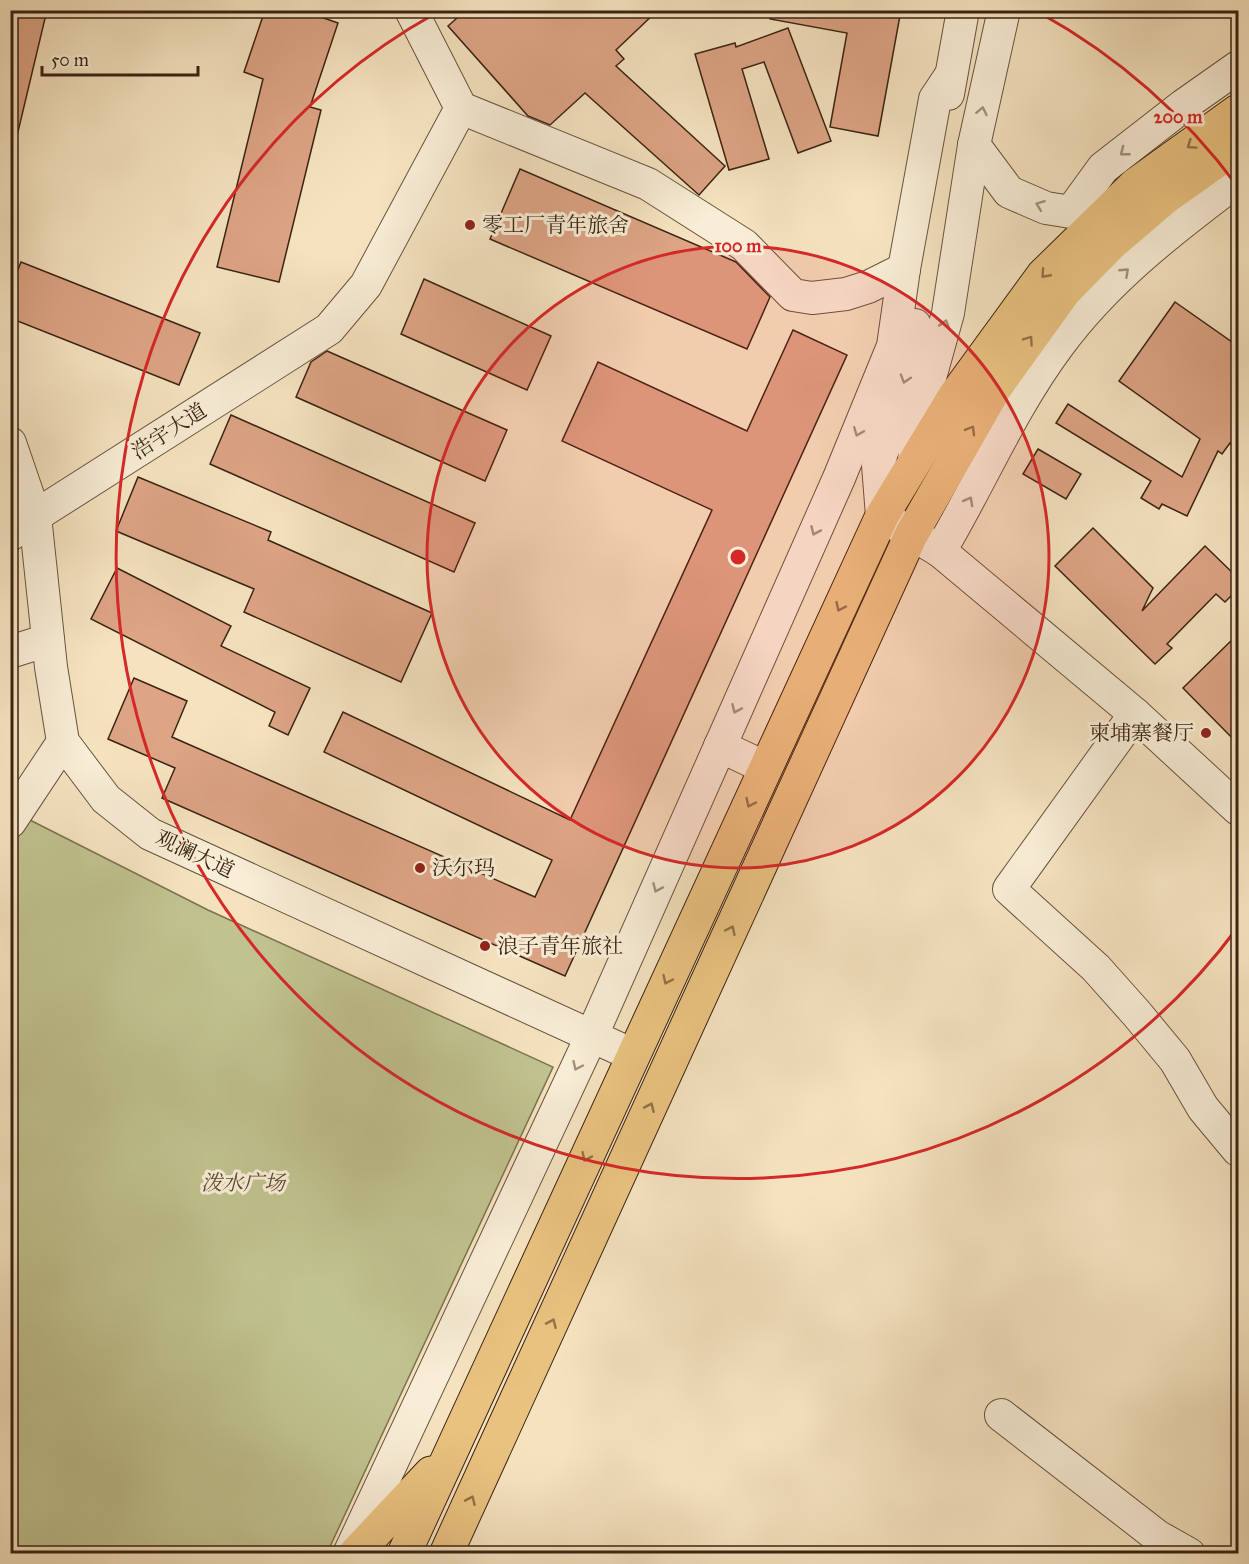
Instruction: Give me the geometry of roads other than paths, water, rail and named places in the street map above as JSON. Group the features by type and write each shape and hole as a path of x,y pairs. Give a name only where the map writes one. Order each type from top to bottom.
{"highway":[{"path":"404,1554 882,516 954,397 1043,275 1135,185 1239,111"},
{"path":"447,1554 911,535 995,388 1071,284 1111,244 1166,197 1239,146"},
{"path":"355,1554 451,1452"}],"street":[{"path":"411,10 461,108 648,184 744,244 793,295 812,298 846,294 904,269"},
{"path":"963,10 951,75 908,371 878,465 882,516 940,551 1135,714 1239,809"},
{"path":"914,462 916,428 948,313 974,145 1004,10"},
{"path":"1071,212 1103,168 1184,105 1239,68"},
{"path":"349,1554 592,1035 839,478 893,346 934,99 951,75"},
{"name":"浩宇大道","path":"10,535 35,516 329,329 366,285 461,108"},
{"path":"974,145 1009,192 1046,208 1071,212 1135,185"},
{"path":"940,551 1020,404 1058,346 1101,294 1161,238 1239,180"},
{"name":"观澜大道","path":"10,443 35,516 48,640 63,742 106,799 150,834 633,1055"},
{"path":"10,652 48,640"},
{"path":"1135,714 1009,889 1096,968 1137,1014 1174,1060 1203,1108 1239,1150"},
{"path":"10,822 63,742"},
{"path":"720,746 766,768"},
{"path":"1001,1415 1151,1545 1189,1554"}],"place":[{"name":"零工厂青年旅舍","path":"470,225"},
{"name":"柬埔寨餐厅","path":"1206,733"},
{"name":"沃尔玛","path":"420,868"},
{"name":"浪子青年旅社","path":"485,946"}],"park label":[{"name":"泼水广场","path":"243,1183"}]}
